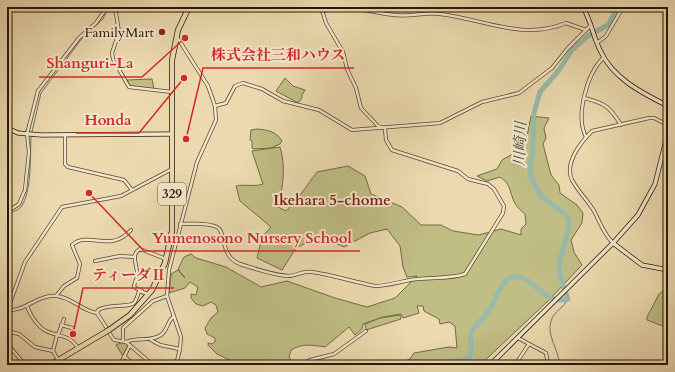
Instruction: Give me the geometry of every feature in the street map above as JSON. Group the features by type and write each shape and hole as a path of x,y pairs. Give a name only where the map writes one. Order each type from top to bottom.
{"highway":[{"name":"329","path":"50,365 124,320 137,309 148,294 172,249 172,60 176,36 189,7"}],"main road":[{"path":"582,7 592,27 596,42 604,58 618,76 668,106"},
{"path":"7,128 13,132 27,134 172,134"},
{"path":"490,365 614,243 638,215 649,196 659,173 668,132"},
{"path":"614,243 642,265 668,270"}],"street":[{"path":"7,212 18,204 25,190 28,152 27,134 38,91 79,38 96,23 103,13 111,7"},
{"path":"321,7 343,52 361,108 378,126 385,129"},
{"path":"322,11 335,7 348,7 396,15 440,14 515,30 555,27 566,23 586,30"},
{"path":"596,42 606,36 623,7"},
{"path":"116,8 119,32 112,53 113,59 129,87 172,92"},
{"path":"215,106 226,104 235,86 243,83 262,89 283,101 319,110 352,130 385,129 440,123 482,102 518,93 552,68 568,48 586,30 592,27"},
{"path":"176,36 206,80 215,106 215,122 197,162 172,249 167,296 181,337 180,350 176,365"},
{"path":"586,137 581,122 584,98 593,70 604,58"},
{"path":"584,98 605,104 611,109 621,125"},
{"path":"614,243 605,234 594,211 572,179 570,167 572,160 586,137 592,131 649,118 654,118 668,125"},
{"path":"180,224 198,224 217,227 220,230 226,252 232,260 250,267 280,275 295,275 311,271 371,285 384,286 415,279 455,277 465,274 504,210 502,201 494,189 488,184 468,178 458,171 392,150 386,140 385,129"},
{"path":"65,135 65,164 68,167 124,180 132,190"},
{"path":"106,327 97,313 87,311 75,301 56,296 35,300 18,310 7,311 25,262 62,207 116,198 172,169"},
{"path":"56,296 64,286 77,278 80,264 72,245 76,242 88,240 100,242 115,241 123,238 131,230"},
{"path":"148,294 134,286 137,278 135,257 137,251 140,249 167,259"},
{"path":"95,261 120,256 135,257"},
{"path":"97,313 98,310 105,306 132,304 136,301 139,291 142,291"},
{"path":"123,341 123,328 153,301 167,296"},
{"path":"27,306 41,327 45,330 72,339 78,348"},
{"path":"126,342 150,340 162,334 174,316"},
{"path":"56,362 53,351 64,319"},
{"path":"61,325 72,328"},
{"path":"7,331 19,334 35,347 53,351"},
{"path":"303,365 313,358 334,354 366,331"},
{"path":"110,334 114,340 126,342 153,365"},
{"path":"7,338 10,347 25,365"},
{"path":"518,338 546,353 548,365"},
{"path":"150,340 160,346 180,350"},
{"path":"515,365 529,344"},
{"path":"120,365 130,345"},
{"path":"124,356 134,365"}],"shaded area":[{"path":"285,78 293,86 305,90 298,103 276,91"},
{"path":"152,79 154,89 130,86 127,80"},
{"path":"531,116 549,118 544,128 546,138 543,144 551,175 559,185 560,193 577,205 583,213 582,223 571,240 574,252 582,265 548,301 480,365 395,365 410,359 414,353 449,347 457,348 455,326 449,322 440,324 439,319 424,311 423,306 417,306 419,313 403,318 401,314 383,317 363,324 362,329 355,335 349,327 325,347 308,345 295,348 291,350 289,357 294,365 240,365 217,354 208,345 208,343 212,344 215,342 215,338 207,334 205,328 211,318 218,312 216,305 211,302 203,306 196,304 191,298 191,294 196,295 198,287 190,282 185,288 169,293 171,274 178,270 185,278 178,269 184,257 191,254 196,258 226,267 261,287 287,281 335,298 367,307 395,298 417,276 407,277 403,267 400,246 387,229 370,233 344,247 320,236 296,248 282,270 257,258 262,237 271,227 240,201 236,186 263,184 252,151 280,147 283,162 283,177 278,207 286,211 298,198 317,172 348,166 365,176 371,194 402,207 421,225 441,225 453,231 479,235 501,229 521,235 521,229 526,224 525,214 515,203 507,184 500,177 487,181 477,176 497,169 502,160 525,147"},
{"path":"257,129 274,133 282,141 280,144 271,148 253,149 252,141 250,140 251,130"},
{"path":"668,287 668,328 647,320 647,317 659,294"},
{"path":"400,315 401,319 366,330 365,324 380,318"},
{"path":"123,342 129,345 123,356 116,345"}],"waterway":[{"path":"32,132 41,93 83,37 103,19 106,12 114,7"},
{"name":"川崎川","path":"437,365 469,358 471,352 471,333 489,311 503,284 511,277 519,277 526,280 551,298 559,300 568,299 560,276 559,263 569,227 569,220 565,214 541,196 531,177 530,168 533,149 534,113 540,92 559,70 572,50 589,35 608,25 618,7"},
{"path":"7,215 18,210 25,200 30,173 31,137"},
{"path":"559,365 559,359 550,333 550,327 552,318 568,299"}],"place":[{"name":"FamilyMart","path":"162,32"},
{"name":"Shanguri-La","path":"185,38"},
{"name":"Honda","path":"184,78"},
{"name":"株式会社三和ハウス","path":"186,139"},
{"name":"Yumenosono Nursery School","path":"89,193"},
{"name":"ティーダⅡ","path":"73,334"}],"district":[{"name":"Ikehara 5-chome","path":"332,200"}]}
